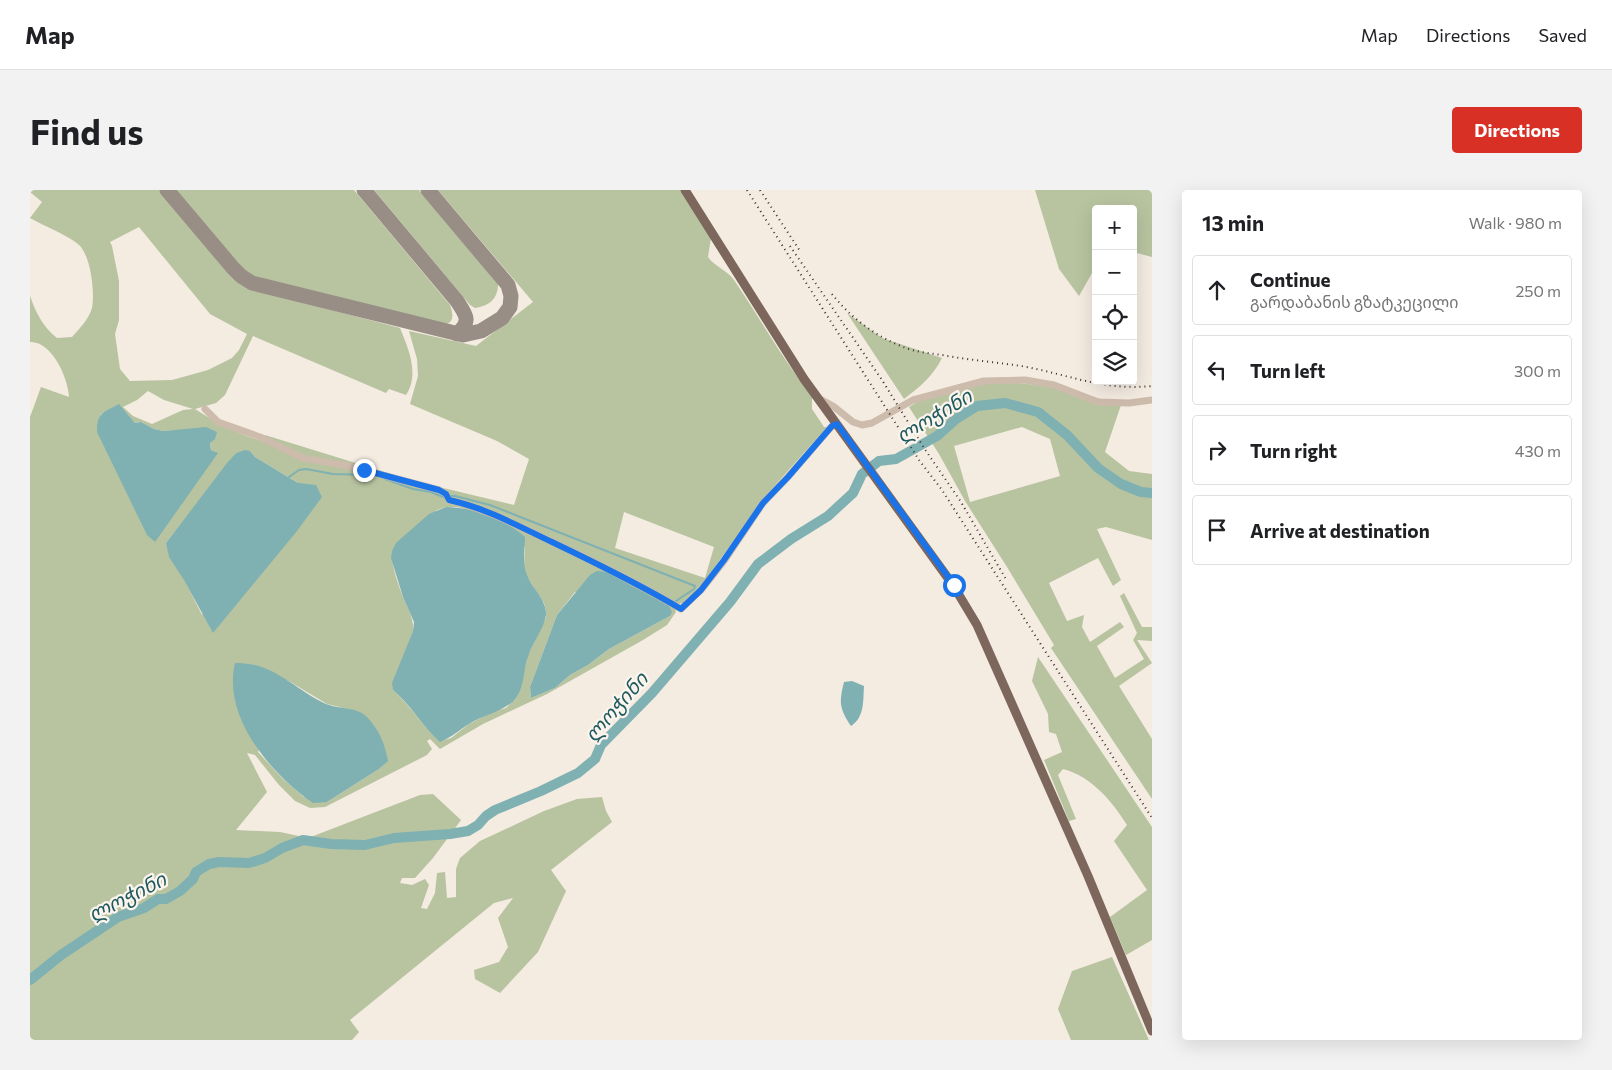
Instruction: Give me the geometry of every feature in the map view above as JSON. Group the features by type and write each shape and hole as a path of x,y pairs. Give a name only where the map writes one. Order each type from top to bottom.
{"main road":[{"path":"685,190 799,371 954,585 977,625 1088,876 1152,1031"}],"street":[{"path":"820,400 833,406 853,422 862,425 872,423 913,400 984,381 1025,380 1054,385 1098,402 1129,403 1152,400"},
{"path":"205,409 218,422 260,437 303,458 348,466 439,490 446,494 449,500 486,511 518,524 640,584 681,609 701,590 763,503 832,426 837,424"}],"green space":[{"path":"30,190 160,190 212,252 247,286 400,328 409,352 412,370 410,387 406,395 389,389 386,393 253,336 225,395 216,403 195,409 227,428 262,441 265,435 414,481 514,505 529,459 497,441 410,404 418,376 417,359 409,331 476,346 533,302 438,190 681,190 711,238 708,257 734,280 781,353 812,396 812,409 824,427 827,427 762,500 703,584 684,603 674,607 676,612 667,625 547,694 483,724 440,749 430,739 427,741 432,749 427,755 325,807 310,808 295,801 279,785 255,755 247,753 267,792 236,830 280,832 308,838 420,795 433,794 461,820 433,858 415,878 402,878 400,883 412,885 425,879 429,885 421,908 427,909 435,893 437,873 445,872 447,898 456,897 456,869 460,858 480,841 544,811 577,799 602,797 612,822 551,870 566,891 538,952 500,993 475,979 474,970 499,962 508,947 498,918 513,898 494,903 350,1020 359,1032 352,1040 30,1040 30,417 41,387 69,397 66,380 52,354 38,343 30,342 30,296 40,319 57,338 72,337 84,324 92,308 93,293 87,257 83,250 69,238 30,218 42,202","holes":["139,227 210,314 247,334 239,350 232,358 208,370 172,380 130,381 120,369 115,334 119,320 119,281 110,242","148,391 164,400 193,409 183,410 152,424 133,416 123,407 137,400","119,405 135,423 141,422 154,429 164,431 177,430 210,442 211,450 218,453 100,415","250,451 255,457 298,483 202,615 166,543 236,453","446,507 457,507 486,515 525,547 524,567 527,577 544,603 546,618 528,655 516,698 506,708 492,712 469,724 451,738 440,741 393,690 413,631 413,622 395,574 392,551 437,510","624,512 714,547 705,578 615,548","575,592 670,616 609,649 588,665 570,675 555,688 531,698 530,687 557,615","287,680 327,704 352,710 387,761 379,769 327,802 304,797 283,779 258,752"]},
{"path":"174,190 354,190 450,305 452,320 442,325 431,324 254,276 238,266"},
{"path":"374,190 419,190 498,284 498,289 492,301 484,306 475,308 470,305"},
{"path":"1035,190 1152,190 1152,257 1137,253 1137,205 1092,205 1092,273 1079,296 1059,269"},
{"path":"847,313 882,338 942,358 926,381 904,399"},
{"path":"1016,383 1043,386 1121,405 1105,452 1129,471 1152,474 1152,540 1106,527 1097,529 1121,580 1113,586 1098,558 1049,583 1067,621 1084,615 1082,627 1090,642 1120,622 1124,627 1097,646 1115,678 1144,659 1133,640 1137,633 1120,596 1124,593 1142,627 1152,627 1152,641 1137,640 1152,663 1119,686 1152,739 1152,799 1051,648 1054,645 909,407 917,402 984,384","holes":["1022,427 1050,439 1060,476 970,502 954,446"]},
{"path":"1038,657 1152,827 1152,940 1126,955 1110,917 1147,890 1114,841 1127,825 1121,816 1092,783 1073,772 1063,769 1058,775 1076,819 1069,821 1044,760 1062,752 1056,734 1049,732 1048,714 1032,681"},
{"path":"1112,957 1149,1040 1071,1040 1058,1009 1072,971"}],"water":[{"path":"119,404 135,423 141,422 154,429 164,431 206,427 217,432 215,439 210,443 211,450 218,453 155,542 147,535 97,432 98,420 102,414"},
{"path":"245,450 250,451 255,457 298,483 316,485 322,497 297,531 213,633 169,557 166,543 227,463 236,453"},
{"path":"446,507 466,509 488,516 508,525 525,537 525,570 543,602 546,617 527,659 521,688 516,698 500,710 469,724 440,742 393,690 392,683 413,631 414,622 403,597 391,558 396,543 429,514"},
{"path":"597,571 606,572 669,606 672,612 670,616 609,649 588,665 570,675 555,688 531,698 530,687 557,615 590,575"},
{"path":"235,663 261,667 326,704 362,713 378,731 388,761 379,769 327,802 313,803 281,776 253,742 236,704 233,683"},
{"path":"852,681 864,686 861,713 856,722 851,726 842,709 841,695 844,682"}],"waterway":[{"name":"ლოჭინი","path":"30,980 61,955 118,917 144,908 158,899 166,899 180,891 193,879 196,872 209,864 219,862 249,863 265,858 282,848 303,840 331,844 365,845 394,838 468,831 495,810 578,773 595,759 601,745 652,693 730,602 758,564 791,539 828,516 853,493 862,474 879,461 896,459 937,436 956,419 977,406 1005,403 1038,412 1067,435 1098,468 1121,484 1141,492 1152,493"},
{"path":"289,477 299,470 306,469 333,474 371,475"},
{"path":"385,479 443,497"},
{"path":"451,496 490,505 695,586 694,589 676,601"}],"taxiway":[{"path":"167,190 233,268 252,283 463,335 481,331 502,318 510,307 511,296 508,285 428,190"},
{"path":"364,190 457,301 466,318 465,325 457,334"}],"railway":[{"path":"747,190 919,460 942,490 1152,818"},
{"path":"760,190 800,251"},
{"path":"790,246 882,380 924,448 961,502 1007,581"},
{"path":"832,294 846,310 872,331 891,342 911,350 1038,369 1101,384 1134,387 1152,386"}],"route":[{"path":"364,470 439,490 446,494 449,500 486,511 518,524 640,584 681,609 701,590 763,503 832,426 837,424 954,585"}]}
